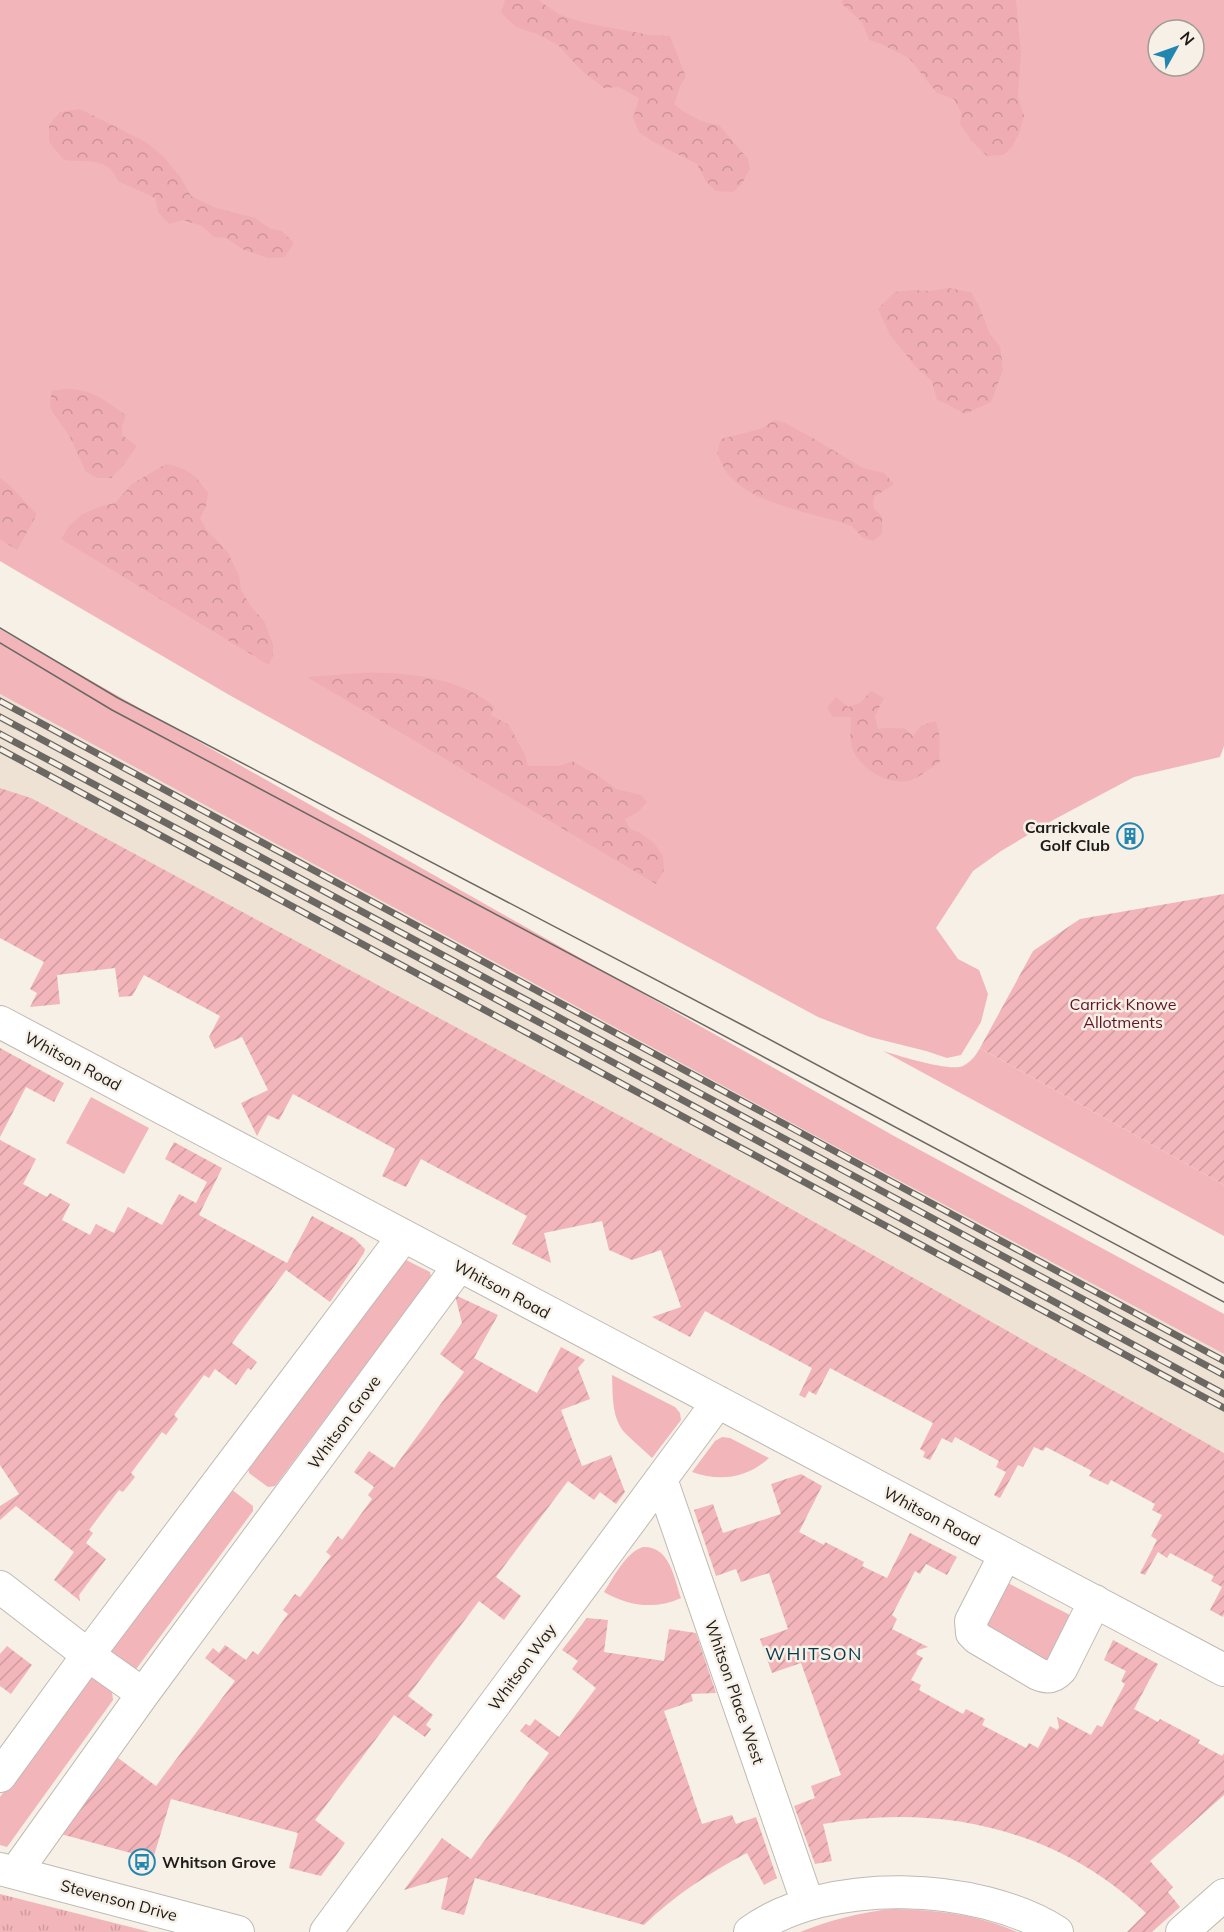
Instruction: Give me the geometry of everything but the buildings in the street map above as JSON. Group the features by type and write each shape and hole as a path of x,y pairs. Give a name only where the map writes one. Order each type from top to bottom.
{"street":[{"name":"Whitson Road","path":"0,1022 1224,1670"},
{"path":"0,1776 88,1655 403,1237"},
{"name":"Whitson Grove","path":"8,1871 143,1694 459,1266"},
{"name":"Whitson Way","path":"326,1932 718,1402"},
{"name":"Whitson Place West","path":"661,1479 808,1905"},
{"path":"1005,1555 971,1621 972,1633 1038,1674 1053,1676 1061,1670 1095,1601"},
{"path":"0,1587 143,1694"},
{"name":"Stevenson Drive","path":"8,1871 238,1932"},
{"path":"750,1932 774,1918 808,1905 856,1895 887,1893 951,1895 982,1901 1016,1912 1057,1932"},
{"path":"1182,1932 1224,1895"}],"shaded area":[{"path":"0,694 812,1134 1224,1354 1224,1453 756,1189 48,807 31,798 0,788"}],"green space":[{"path":"0,0 1224,0 1224,746 1220,757 1134,777 1055,819 1001,851 973,871 936,928 958,959 979,970 988,994 981,1022 961,1055 947,1058 870,1037 818,1017 231,696 0,561"},
{"path":"505,0 538,0 560,15 586,23 650,35 670,36 686,77 674,104 695,118 719,125 748,159 750,169 741,185 733,192 716,191 705,180 697,164 639,132 633,118 639,98 618,87 604,88 581,70 558,45 537,34 516,27 501,13"},
{"path":"842,0 1016,0 1021,53 1018,97 1024,116 1019,134 1012,147 1003,155 987,156 971,140 960,124 961,113 954,99 937,93 909,58 869,40 862,22 842,4"},
{"path":"80,109 146,142 163,156 181,178 191,196 216,208 255,218 271,229 282,231 294,243 285,257 268,258 244,250 226,238 214,237 202,226 183,220 169,224 158,212 155,198 118,181 114,173 103,164 64,160 49,142 49,125 60,112"},
{"path":"948,288 971,292 990,334 1000,346 1003,370 991,402 965,414 937,400 932,381 916,367 890,335 878,309 895,292"},
{"path":"64,389 90,393 126,415 122,435 137,446 111,478 97,478 86,472 70,437 51,410 52,391"},
{"path":"775,420 811,437 863,468 884,473 894,484 874,497 873,507 882,517 882,534 873,541 862,537 852,526 782,506 749,492 735,482 725,470 717,453 721,439 760,429"},
{"path":"166,464 191,473 208,493 206,507 200,518 206,529 228,553 239,575 241,590 252,608 264,621 273,644 273,655 269,665 61,539 69,526 81,515 101,506 115,503 132,484"},
{"path":"0,478 37,514 17,550 0,539"},
{"path":"0,629 894,1136 1224,1314 1224,1354 812,1134 0,694"},
{"path":"359,673 412,675 448,682 464,688 494,707 491,715 509,725 525,755 528,766 560,766 572,761 616,789 641,795 647,802 638,812 625,819 630,829 639,832 654,843 663,856 664,870 656,884 307,677"},
{"path":"871,691 884,698 875,716 878,729 904,728 913,736 921,726 935,721 940,737 940,762 915,778 900,782 876,774 862,763 852,746 851,717 833,717 827,708 836,697 848,707 860,703"},
{"path":"0,788 31,798 48,807 756,1189 1224,1453 1223,1617 1210,1610 1222,1587 1211,1581 1214,1576 1170,1553 1167,1558 1158,1552 1145,1575 1140,1573 1157,1540 1151,1536 1162,1515 1152,1510 1155,1504 1111,1480 1108,1485 1089,1476 1092,1471 1046,1447 1043,1451 1034,1447 1023,1467 1018,1465 1000,1498 994,1495 1006,1472 996,1467 999,1461 955,1437 952,1443 942,1438 930,1460 923,1457 925,1452 920,1449 933,1423 830,1368 816,1395 809,1391 805,1398 799,1395 812,1368 705,1311 690,1337 652,1317 681,1307 661,1250 632,1260 609,1250 602,1221 544,1233 551,1263 512,1244 527,1216 421,1159 406,1187 382,1176 395,1149 293,1094 279,1120 268,1115 257,1136 241,1103 268,1090 242,1037 215,1049 209,1037 220,1016 144,975 132,996 119,997 115,968 57,975 60,1004 30,1007 37,993 30,989 44,962 0,938"},
{"name":"Carrick Knowe Allotments","path":"1224,894 1224,1185 980,1048 1033,951 1080,919"},
{"path":"0,1048 64,1083 54,1102 26,1087 0,1137"},
{"path":"980,1048 1224,1185 1224,1236 883,1051 924,1063 957,1067 968,1062"},
{"path":"91,1097 149,1128 124,1174 66,1143"},
{"path":"0,1140 36,1159 23,1184 47,1197 50,1193 70,1204 62,1220 90,1235 96,1224 114,1233 128,1207 162,1225 179,1194 196,1203 207,1182 165,1159 174,1142 222,1168 199,1215 287,1263 312,1216 355,1239 365,1249 330,1302 286,1270 232,1343 257,1362 251,1370 248,1368 236,1385 215,1369 209,1378 204,1375 174,1415 178,1419 166,1435 162,1432 131,1473 135,1477 123,1492 119,1490 89,1530 93,1533 86,1543 106,1559 79,1595 80,1601 54,1580 74,1552 16,1506 0,1520 0,1506 19,1494 0,1465"},
{"path":"403,1260 430,1272 431,1277 275,1486 268,1487 249,1473 248,1467"},
{"path":"455,1295 498,1315 474,1358 537,1393 561,1347 585,1360 578,1368 590,1399 561,1410 582,1466 611,1455 625,1492 616,1504 600,1492 594,1500 568,1481 496,1577 521,1596 504,1620 479,1601 408,1696 433,1715 426,1725 431,1729 425,1737 394,1715 315,1820 345,1843 321,1876 289,1868 298,1833 171,1799 153,1859 57,1833 114,1755 156,1786 235,1681 205,1658 213,1648 219,1653 225,1645 246,1660 253,1651 258,1655 288,1614 283,1610 295,1594 300,1597 331,1556 326,1552 338,1536 342,1540 372,1499 368,1495 374,1487 354,1472 369,1451 394,1468 464,1372 440,1354 462,1323"},
{"path":"612,1375 675,1407 680,1413 681,1420 652,1458 627,1435 618,1422 615,1415"},
{"path":"722,1437 730,1438 769,1458 752,1470 733,1476 713,1477 692,1472 715,1441"},
{"path":"801,1474 822,1486 799,1532 824,1545 825,1542 864,1562 862,1566 887,1578 910,1533 957,1557 947,1575 926,1564 920,1574 915,1571 892,1615 897,1619 892,1629 928,1647 918,1650 916,1654 923,1658 911,1680 921,1685 919,1690 963,1714 966,1709 985,1719 982,1725 1026,1748 1029,1743 1038,1748 1050,1726 1057,1730 1059,1727 1057,1717 1091,1735 1097,1725 1102,1727 1125,1684 1121,1681 1126,1671 1104,1660 1113,1640 1158,1664 1134,1709 1158,1722 1160,1719 1200,1740 1198,1743 1222,1756 1224,1753 1224,1795 1150,1861 1173,1887 1168,1892 1180,1907 1152,1932 1127,1932 1146,1913 1112,1884 1075,1861 1036,1842 996,1829 954,1821 911,1817 867,1818 823,1824 832,1861 815,1864 794,1806 815,1798 811,1786 841,1775 801,1663 772,1673 760,1639 788,1629 769,1573 741,1582 736,1569 716,1576 694,1510 713,1504 723,1533 781,1514 771,1484"},
{"path":"231,1489 253,1506 253,1511 134,1672 108,1651"},
{"path":"643,1547 652,1548 665,1557 681,1598 661,1604 642,1605 622,1601 604,1592 625,1560"},
{"path":"1008,1583 1070,1615 1048,1659 1045,1660 985,1627"},
{"path":"587,1618 608,1620 604,1652 664,1661 669,1629 696,1633 716,1693 691,1694 693,1701 664,1711 702,1824 732,1815 736,1824 756,1817 777,1878 764,1885 747,1853 693,1885 644,1925 475,1878 464,1915 441,1909 448,1877 404,1890 442,1838 471,1859 549,1753 520,1731 526,1724 530,1726 535,1719 559,1737 596,1688 572,1669 578,1661 562,1650"},
{"path":"7,1646 32,1665 11,1694 0,1686 0,1654"},
{"path":"92,1678 112,1692 113,1700 7,1847 0,1845 0,1797 85,1681"},
{"path":"0,1894 150,1932 0,1932"},
{"path":"893,1909 956,1914 987,1921 1017,1932 800,1932 846,1917"}],"tram line":[{"path":"0,628 118,698 750,1029 1224,1283"},
{"path":"0,643 112,710 1224,1302"}],"railway":[{"path":"0,701 1224,1361"},
{"path":"0,717 1224,1375"},
{"path":"0,734 546,1026 1224,1394"},
{"path":"0,749 1224,1408"}],"place":[{"name":"Carrickvale Golf Club","path":"1130,836"},
{"name":"Whitson Grove","path":"142,1862"}],"district":[{"name":"WHITSON","path":"814,1653"}]}
